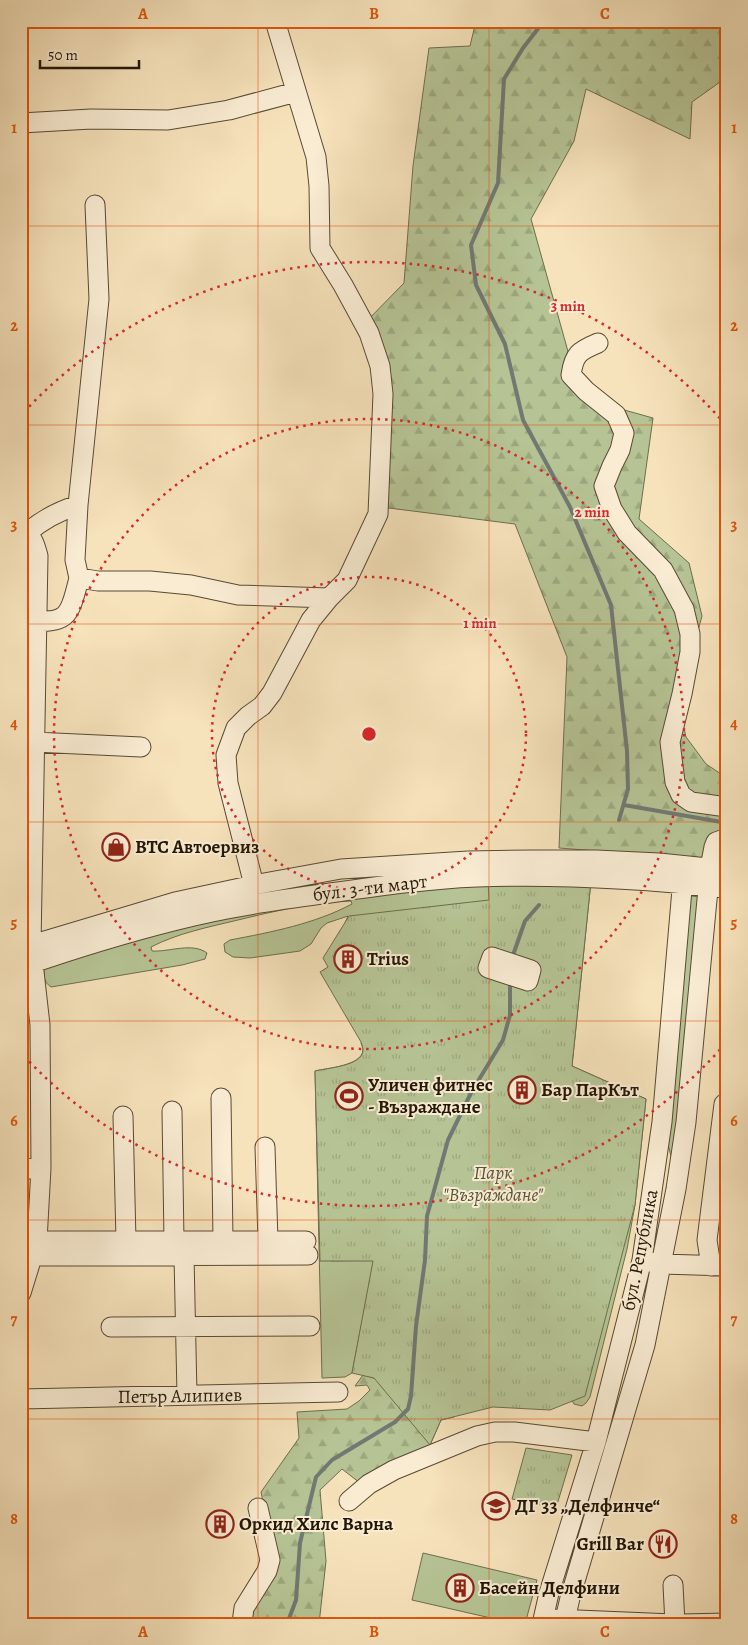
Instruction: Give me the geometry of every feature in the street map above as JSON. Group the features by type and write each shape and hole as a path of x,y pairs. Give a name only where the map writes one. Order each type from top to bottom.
{"street":[{"path":"254,885 228,783 226,755 236,728 262,706 272,693 311,620 347,580 378,514 384,394 380,366 369,333 335,270 320,248 319,186 316,157 275,21"},
{"path":"21,123 90,119 168,120 229,110 296,92"},
{"path":"29,622 61,619 68,613 79,578 75,560 78,505 99,299 95,205"},
{"path":"598,343 581,350 573,361 572,375 586,391 616,415 624,433 620,450 604,486 612,509 627,533 663,570 684,609 690,634 690,652 670,742 675,782 680,795 692,802 727,807"},
{"path":"21,1293 35,1248 41,1168 40,1025 29,1005 27,956 27,831 30,750 29,622 38,556 35,542 24,532 40,521 62,510 78,505"},
{"path":"79,578 98,582 150,581 191,585 238,595 329,598"},
{"path":"30,750 141,747"},
{"name":"бул. Република","path":"564,1622 645,1346 676,1189 686,1122 718,878 714,847 716,842 727,838"},
{"name":"бул. 3-ти март","path":"27,956 175,902 341,869 468,861 596,860 684,866 718,878"},
{"name":"бул. Република","path":"542,1621 596,1442 642,1260 662,1122 684,885 684,866"},
{"name":"бул. 3-ти март","path":"27,956 178,919 250,904 395,883 476,877 536,876 610,877 684,885 718,878"},
{"path":"221,1098 222,1241"},
{"path":"642,1260 662,1264 719,1266 707,1240 724,1104"},
{"path":"172,1111 185,1326 187,1395"},
{"path":"123,1116 126,1241"},
{"path":"265,1147 268,1241"},
{"path":"21,1169 41,1168"},
{"path":"35,1248 126,1241 179,1248 222,1241 268,1241 307,1248 179,1248 35,1248"},
{"path":"111,1327 310,1326"},
{"name":"Петър Алипиев","path":"21,1399 338,1392"},
{"path":"349,1501 369,1484 394,1470 477,1436 495,1432 514,1432 596,1442"},
{"path":"240,1624 242,1623 244,1608 267,1570 270,1560 258,1508"},
{"path":"542,1621 674,1624 674,1585"},
{"path":"681,1624 727,1623"}],"green space":[{"path":"476,21 727,21 727,77 692,102 690,139 586,89 574,141 531,219 581,398 653,418 639,519 689,563 702,616 678,703 686,737 706,764 727,778 727,863 689,858 559,848 567,657 515,524 381,507 380,407 362,326 404,283 413,166 429,48 470,46"},
{"name":"Парк \"Възраждане\"","path":"488,880 591,881 572,1066 646,1099 635,1205 585,1396 550,1410 493,1407 441,1420 430,1445 374,1378 352,1373 373,1261 320,1261 315,1071 351,1063 357,1060 363,1050 361,1042 320,972 328,967 323,958 349,916 489,900"},
{"path":"591,881 572,1066 646,1099 635,1205 627,1249 590,1397 582,1406 574,1404 570,1397 345,923 348,916 327,923 321,928 311,944 300,951 250,958 233,957 225,952 224,944 230,940 308,922 352,904 351,901 308,905 447,884"},
{"path":"683,895 708,898 676,1175 662,1122"},
{"path":"308,905 266,913 194,931 151,947 152,951 195,948 207,953 205,959 182,965 51,987 44,978 44,970 50,964 189,923"},
{"path":"361,1043 379,1075 331,1261 374,1260 352,1373 345,1377 322,1378 315,1071 357,1060 363,1050"},
{"path":"363,1375 374,1378 454,1417 441,1420 430,1445 385,1464 360,1483 342,1469 320,1490 326,1561 319,1624 246,1624 276,1564 261,1492 299,1438 297,1412 347,1409 370,1390 367,1385 355,1386"},
{"path":"526,1448 572,1455 556,1508 512,1499"},
{"path":"423,1553 537,1580 525,1624 517,1624 412,1600"}],"waterway":[{"path":"544,21 523,48 504,79 498,183 471,245 476,285 505,344 523,420 570,507 611,605 627,751 628,789 619,820"},
{"path":"624,805 727,823"},
{"path":"512,958 525,921 539,905"},
{"path":"287,1624 296,1600 300,1543 316,1477 332,1460 395,1422 408,1409 411,1396 416,1326 425,1260 427,1216 448,1140 472,1091 503,1040 510,1015 510,980"}],"place":[{"name":"ВТС Автоервиз","path":"116,847"},
{"name":"Trius","path":"348,959"},
{"name":"Бар ПарКът","path":"522,1090"},
{"name":"Уличен фитнес - Възраждане","path":"349,1096"},
{"name":"ДГ 33 „Делфинче“","path":"496,1506"},
{"name":"Оркид Хилс Варна","path":"220,1524"},
{"name":"Grill Bar","path":"663,1544"},
{"name":"Басейн Делфини","path":"460,1588"}]}
